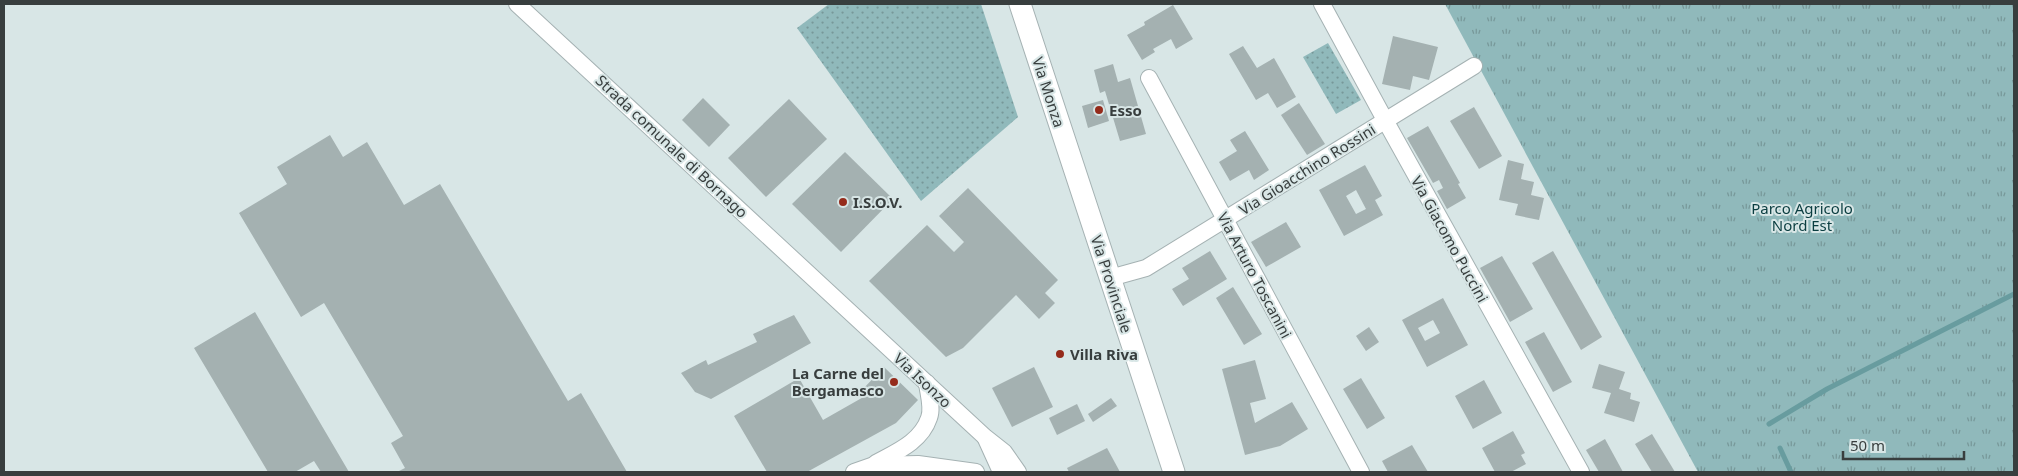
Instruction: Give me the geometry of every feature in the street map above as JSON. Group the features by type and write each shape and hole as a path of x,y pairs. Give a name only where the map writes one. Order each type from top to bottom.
{"main road":[{"name":"Via Monza","path":"1020,4 1078,180"},
{"name":"Via Provinciale","path":"1078,180 1174,472"}],"street":[{"name":"Strada comunale di Bornago","path":"517,4 826,289"},
{"name":"Via Giacomo Puccini","path":"1322,4 1384,120 1581,472"},
{"name":"Via Gioacchino Rossini","path":"1110,278 1146,268 1474,66"},
{"name":"Via Arturo Toscanini","path":"1149,78 1361,472"},
{"name":"Via Isonzo","path":"826,289 985,437 1011,470"},
{"path":"854,472 874,464 915,441 929,418 930,409 927,383"},
{"path":"874,464 918,464 976,472"}],"green space":[{"path":"829,4 981,4 1018,117 921,201 797,28"},
{"name":"Parco Agricolo Nord Est","path":"1445,4 2014,4 2014,472 1698,472"},
{"path":"1328,43 1361,100 1336,114 1303,57"}],"building":[{"path":"1173,5 1193,39 1176,49 1171,39 1153,49 1155,52 1142,60 1127,35 1145,25 1144,22"},
{"path":"1393,36 1438,47 1429,80 1413,76 1410,90 1382,84"},
{"path":"1243,46 1257,68 1274,58 1296,97 1277,108 1268,93 1256,100 1229,54"},
{"path":"1113,64 1118,82 1130,78 1146,134 1120,141 1105,91 1100,93 1094,70"},
{"path":"703,98 730,125 709,147 682,120"},
{"path":"789,99 827,139 766,197 728,158"},
{"path":"1103,100 1109,121 1088,128 1082,106"},
{"path":"1299,103 1325,144 1307,155 1281,115"},
{"path":"1474,107 1502,156 1479,169 1450,121"},
{"path":"1428,126 1460,183 1458,184 1466,198 1447,209 1437,191 1443,188 1439,180 1433,183 1407,138"},
{"path":"1245,131 1269,170 1254,180 1249,170 1230,181 1219,162 1237,151 1230,140"},
{"path":"330,135 343,157 367,142 404,205 440,184 568,401 581,393 627,472 397,472 405,468 391,443 403,436 324,303 301,317 239,213 287,184 277,167"},
{"name":"I.S.O.V.","path":"845,152 893,199 841,252 792,204"},
{"path":"1508,160 1524,164 1521,179 1534,182 1531,195 1544,198 1539,220 1515,215 1518,204 1499,200"},
{"path":"1365,165 1382,196 1375,200 1383,215 1344,236 1319,190","holes":["1356,190 1366,209 1356,214 1346,196"]},
{"path":"968,188 1058,280 1045,293 1055,303 1039,319 1016,295 963,348 946,357 869,281 927,225 954,252 964,242 939,216"},
{"path":"1286,222 1301,247 1266,267 1251,242"},
{"path":"1210,251 1227,279 1183,306 1172,289 1189,279 1182,268"},
{"path":"1553,251 1602,337 1581,350 1532,263"},
{"path":"1502,256 1533,309 1510,322 1480,268"},
{"path":"1233,287 1262,334 1244,345 1216,298"},
{"path":"1443,298 1468,345 1427,367 1402,320","holes":["1433,320 1440,333 1425,341 1418,328"]},
{"path":"255,312 349,472 321,472 314,461 295,472 268,472 194,348"},
{"path":"794,315 811,343 711,399 695,392 681,373 706,360 708,365 757,342 753,334"},
{"path":"1369,327 1379,342 1366,351 1356,336"},
{"path":"1544,332 1572,382 1553,392 1525,342"},
{"path":"1255,360 1266,399 1250,403 1255,423 1292,402 1308,429 1280,446 1245,455 1222,369"},
{"path":"1599,364 1625,372 1619,389 1631,393 1630,399 1640,402 1634,422 1604,413 1611,393 1592,388"},
{"path":"884,367 918,400 896,423 807,472 767,472 734,416 799,378 823,420 867,395 862,390"},
{"name":"Villa Riva","path":"1034,367 1053,407 1012,427 992,388"},
{"path":"1361,378 1385,418 1367,429 1343,389"},
{"path":"1484,380 1502,413 1473,429 1455,396"},
{"path":"1111,398 1117,406 1093,422 1088,414"},
{"path":"1077,404 1085,421 1057,435 1049,418"},
{"path":"1513,431 1525,453 1521,455 1526,464 1511,472 1495,472 1482,448"},
{"path":"1652,434 1675,472 1652,472 1635,444"},
{"path":"1605,439 1623,472 1599,472 1586,450"},
{"path":"1412,445 1428,472 1388,472 1382,461"},
{"path":"1107,448 1120,472 1069,472 1067,468"}],"waterway":[{"path":"1769,424 1827,389 2014,294"},
{"path":"1780,448 1791,472"}],"place":[{"name":"Esso","path":"1099,110"},
{"name":"I.S.O.V.","path":"843,202"},
{"name":"Villa Riva","path":"1060,354"},
{"name":"La Carne del Bergamasco","path":"894,382"}]}
